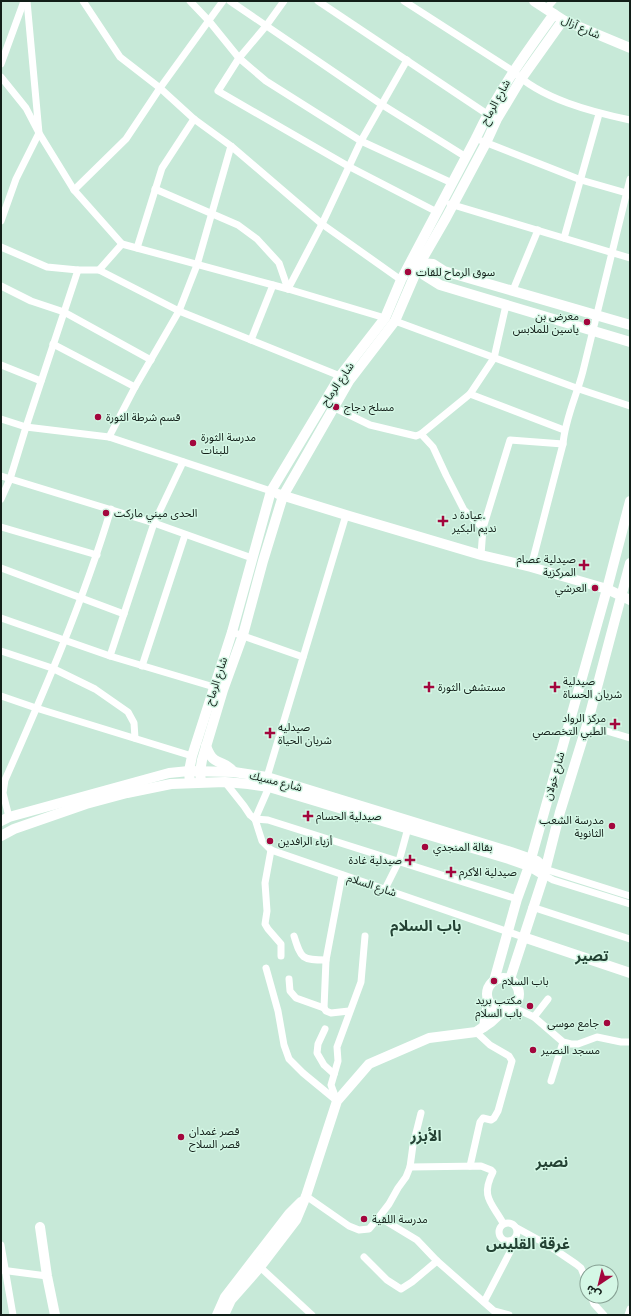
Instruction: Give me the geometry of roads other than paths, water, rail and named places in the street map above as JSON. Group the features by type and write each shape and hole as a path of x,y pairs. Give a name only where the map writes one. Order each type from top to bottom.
{"street":[{"path":"1,64 25,1"},
{"path":"1,221 16,180 39,133 25,1"},
{"path":"83,1 120,57 160,88 194,119 231,146 322,224 401,280"},
{"path":"190,1 209,21 239,58 266,81 361,141 452,183"},
{"path":"74,190 126,139 160,88 223,1"},
{"path":"230,1 381,104 466,157"},
{"path":"284,1 266,26 239,58 218,91 348,166 437,212"},
{"path":"318,1 487,114"},
{"path":"404,1 546,94 599,114 630,120"},
{"name":"شارع آزال","path":"534,1 551,8 562,20 630,48"},
{"name":"شارع الرماح","path":"201,782 200,772 206,746 223,690 243,636 263,561 283,496 349,381 395,321 437,212 487,114 551,8"},
{"name":"شارع الرماح","path":"190,783 189,771 192,756 232,632 271,490 340,376 385,318 401,280 418,259 453,205 497,119 521,79 562,20"},
{"path":"288,289 322,224 348,166 381,104 407,60"},
{"path":"1,77 26,108 39,133 74,190 122,244 288,289 395,321 579,389 630,406"},
{"path":"564,238 599,114"},
{"path":"137,248 162,168 194,119"},
{"path":"476,138 581,180 628,194"},
{"path":"109,437 135,387 179,311 197,265 231,146"},
{"path":"531,567 563,444 564,430 579,389 611,252 628,194 630,179"},
{"path":"155,188 238,225 257,239 279,263 288,289"},
{"path":"442,202 630,258"},
{"path":"513,290 538,230"},
{"path":"99,270 122,244"},
{"path":"1,246 47,267 78,270 99,270 179,311 340,376"},
{"path":"418,259 433,264 444,271 630,325"},
{"path":"418,259 424,275 440,285 630,342"},
{"path":"1,499 10,479 78,270"},
{"path":"252,340 273,285"},
{"path":"1,286 31,301 64,312 151,360"},
{"path":"333,407 370,425 416,436 421,434 470,394 494,358 506,305"},
{"path":"53,344 135,387"},
{"path":"1,365 41,381"},
{"path":"470,394 564,430"},
{"path":"1,419 26,427 109,437 271,490 283,496 480,555 531,567 607,589 625,596 630,600"},
{"path":"421,434 434,447 446,475 464,510 482,528"},
{"path":"480,555 482,528 510,440 563,444"},
{"path":"110,656 154,523 183,462"},
{"path":"1,476 154,523 252,558"},
{"name":"شارع خولان","path":"494,980 517,898 530,862 630,502"},
{"path":"5,819 3,793 5,780 36,708 97,555 111,510"},
{"path":"267,777 346,515"},
{"path":"1,526 97,555"},
{"path":"142,666 185,535"},
{"name":"شارع خولان","path":"510,979 544,871 560,812 625,596 630,562"},
{"path":"1,568 124,614"},
{"path":"1,618 110,656 214,687"},
{"path":"232,632 303,657"},
{"path":"1,651 52,668 95,689 128,712 134,723 135,738"},
{"path":"1,696 192,756"},
{"path":"587,725 630,738"},
{"path":"206,746 209,754 214,760 229,766 234,772"},
{"name":"شارع مسيك","path":"5,819 169,773 189,771 234,772 267,777 530,862 544,871"},
{"path":"225,782 250,815 255,819 268,820 517,898"},
{"name":"شارع مسيك","path":"1,836 14,829 86,804 127,793 171,784 225,782 269,787 530,862"},
{"path":"269,787 255,819 262,842 271,850 265,884 267,911 266,924 268,929 281,944 281,956"},
{"path":"545,808 560,812"},
{"path":"385,889 399,861 408,828"},
{"name":"شارع السلام","path":"271,850 523,937"},
{"path":"544,871 548,870 630,896"},
{"path":"544,871 553,880 630,904"},
{"path":"324,1008 326,960 342,875"},
{"path":"532,907 630,939"},
{"path":"294,936 299,952 306,958 310,960 326,960"},
{"path":"337,1102 331,1085 338,1061 337,1047 349,1011 361,982 365,936"},
{"path":"523,937 630,973"},
{"path":"499,960 501,965 505,968 510,968 514,964"},
{"path":"266,968 278,1011 284,1045 289,1059 337,1102"},
{"path":"288,978 290,991 296,998 324,1008 326,1011 331,1013 349,1011"},
{"path":"224,1315 231,1300 260,1267 296,1220 306,1196 337,1102 369,1064 429,1038 480,1029 508,1009 518,998 518,988 510,979 502,978 494,980 490,984 487,992 488,1002 480,1029 490,1045 509,1056 512,1061 498,1111 491,1120 483,1118 480,1122 470,1166"},
{"path":"534,1017 548,999"},
{"path":"488,1002 492,1007 498,1010 508,1009 534,1017 563,1042 578,1044 597,1037 630,1042"},
{"path":"325,1029 318,1044 317,1053 324,1065 334,1074"},
{"path":"551,1081 563,1042"},
{"path":"306,1196 349,1226 359,1230 369,1229 389,1204 406,1177 410,1166 413,1145 421,1113"},
{"path":"410,1166 481,1166 491,1170 492,1172 488,1181 486,1195 491,1206 498,1214 503,1224"},
{"path":"217,1315 225,1297 289,1214 306,1196"},
{"path":"379,1217 417,1240 437,1261 494,1311 509,1315"},
{"path":"517,1228 516,1238 510,1241 504,1240 499,1235 499,1229 503,1224 510,1222 517,1228 548,1245 579,1266"},
{"path":"40,1226 47,1276 55,1315"},
{"path":"484,1302 511,1250 510,1241"},
{"path":"1,1245 3,1270 13,1315"},
{"path":"364,1257 387,1280 401,1289 412,1282 437,1261"},
{"path":"260,1267 312,1315"},
{"path":"3,1270 47,1276"},
{"path":"594,1304 604,1315"},
{"path":"628,1315 630,1309"}],"place":[{"name":"سوق الرماح للقات","path":"408,272"},
{"name":"معرض بن ياسين للملابس","path":"587,322"},
{"name":"مسلخ دجاج","path":"336,407"},
{"name":"قسم شرطة الثورة","path":"98,417"},
{"name":"مدرسة الثورة للبنات","path":"193,443"},
{"name":"الحدى ميني ماركت","path":"106,513"},
{"name":"عيادة د. نديم البكير","path":"443,521"},
{"name":"صيدلية عصام المركزية","path":"584,565"},
{"name":"العرشي","path":"595,588"},
{"name":"مستشفى الثورة","path":"429,687"},
{"name":"صيدلية شريان الحساة","path":"555,687"},
{"name":"مركز الرواد الطبي التخصصي","path":"615,724"},
{"name":"صيدليه شريان الحياة","path":"270,733"},
{"name":"صيدلية الحسام","path":"308,816"},
{"name":"مدرسة الشعب الثانوية","path":"612,826"},
{"name":"أزياء الرافدين","path":"270,841"},
{"name":"بقالة المنجدي","path":"425,847"},
{"name":"صيدلية غادة","path":"410,860"},
{"name":"صيدلية الأكرم","path":"451,872"},
{"name":"باب السلام","path":"494,981"},
{"name":"مكتب بريد باب السلام","path":"530,1006"},
{"name":"جامع موسى","path":"607,1023"},
{"name":"مسجد النصير","path":"533,1050"},
{"name":"قصر غمدان قصر السلاح","path":"181,1137"},
{"name":"مدرسة اللقية","path":"364,1219"}],"district":[{"name":"باب السلام","path":"426,926"},
{"name":"تصير","path":"592,956"},
{"name":"الأبزر","path":"426,1136"},
{"name":"نصير","path":"552,1162"},
{"name":"غرقة القليس","path":"528,1244"}]}
